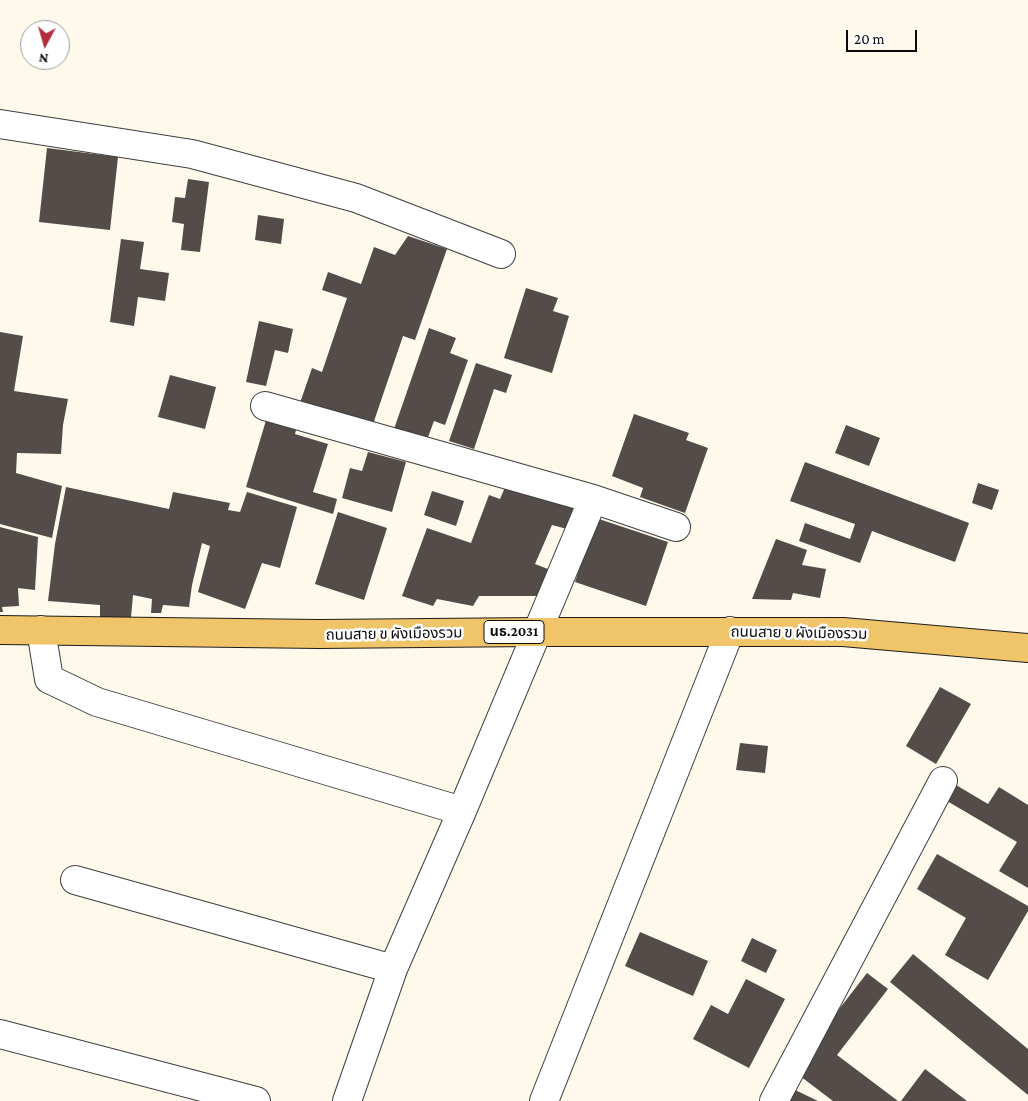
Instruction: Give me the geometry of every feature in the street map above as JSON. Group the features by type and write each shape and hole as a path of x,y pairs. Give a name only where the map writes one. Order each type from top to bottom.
{"main road":[{"name":"ถนนสาย ข ผังเมืองรวม","path":"0,630 319,634 843,632 1028,648"}],"street":[{"path":"0,124 202,157 356,198 501,254"},
{"path":"265,406 593,499 676,527"},
{"path":"347,1101 393,969 462,811 593,499"},
{"path":"42,630 49,679 97,702 462,811"},
{"path":"544,1101 730,631"},
{"path":"774,1101 943,781"},
{"path":"75,880 393,969"},
{"path":"0,1034 256,1101"}],"building":[{"path":"47,148 118,157 110,230 39,222"},
{"path":"188,179 209,182 200,252 181,250 184,224 172,222 175,197 185,198"},
{"path":"258,215 284,219 281,244 255,240"},
{"path":"408,236 447,249 415,340 403,336 372,427 300,403 312,368 322,372 347,298 322,290 328,272 361,284 374,247 395,255"},
{"path":"121,239 144,242 140,269 169,273 165,301 138,297 134,326 110,322"},
{"path":"526,288 558,298 553,311 569,316 552,373 504,358"},
{"path":"259,321 293,329 288,353 275,350 266,386 246,382"},
{"path":"429,328 456,338 450,353 468,360 445,425 434,421 427,440 394,429"},
{"path":"0,332 23,336 14,391 68,399 63,425 61,454 17,453 16,473 62,486 52,538 0,524"},
{"path":"476,363 512,375 506,393 494,389 474,449 449,441"},
{"path":"170,375 216,387 205,429 158,417"},
{"path":"634,414 689,433 686,440 708,448 685,513 640,497 643,488 612,476"},
{"path":"267,417 297,426 295,434 328,444 313,492 337,499 333,514 246,487"},
{"path":"846,425 880,438 869,466 835,453"},
{"path":"368,452 406,462 392,512 342,498 350,468 362,471"},
{"path":"805,462 969,523 955,562 872,531 860,563 799,541 805,523 850,539 855,524 790,501"},
{"path":"978,483 999,490 992,510 972,503"},
{"path":"506,485 575,506 567,529 552,525 535,564 553,571 543,596 479,596 473,606 437,599 433,606 402,596 427,528 471,543 489,495 500,499"},
{"path":"66,487 169,509 173,492 230,503 228,510 240,512 247,492 297,507 280,568 262,563 245,609 198,592 210,546 202,543 189,607 163,605 161,613 151,613 152,599 133,595 131,617 100,618 100,605 48,601 55,544"},
{"path":"432,491 464,501 456,526 424,515"},
{"path":"338,512 387,528 364,600 315,584"},
{"path":"596,518 668,542 646,606 575,582"},
{"path":"0,527 38,537 35,590 18,588 19,606 2,607 3,612 0,612"},
{"path":"776,539 807,550 802,565 826,569 820,598 793,593 791,600 752,599"},
{"path":"940,687 971,704 936,764 906,746"},
{"path":"740,743 768,746 765,773 736,770"},
{"path":"956,785 988,804 999,787 1028,805 1028,888 999,871 1017,842 947,801"},
{"path":"937,854 1028,906 1028,911 988,980 945,955 966,918 917,889"},
{"path":"640,932 708,961 693,996 625,966"},
{"path":"752,938 777,950 766,973 741,961"},
{"path":"913,954 1028,1049 1028,1095 890,982"},
{"path":"867,973 888,989 837,1055 898,1101 833,1101 792,1070"},
{"path":"746,979 785,999 749,1068 693,1039 711,1005 728,1014"},
{"path":"925,1069 967,1101 901,1101"},
{"path":"791,1088 818,1101 784,1101"}]}
